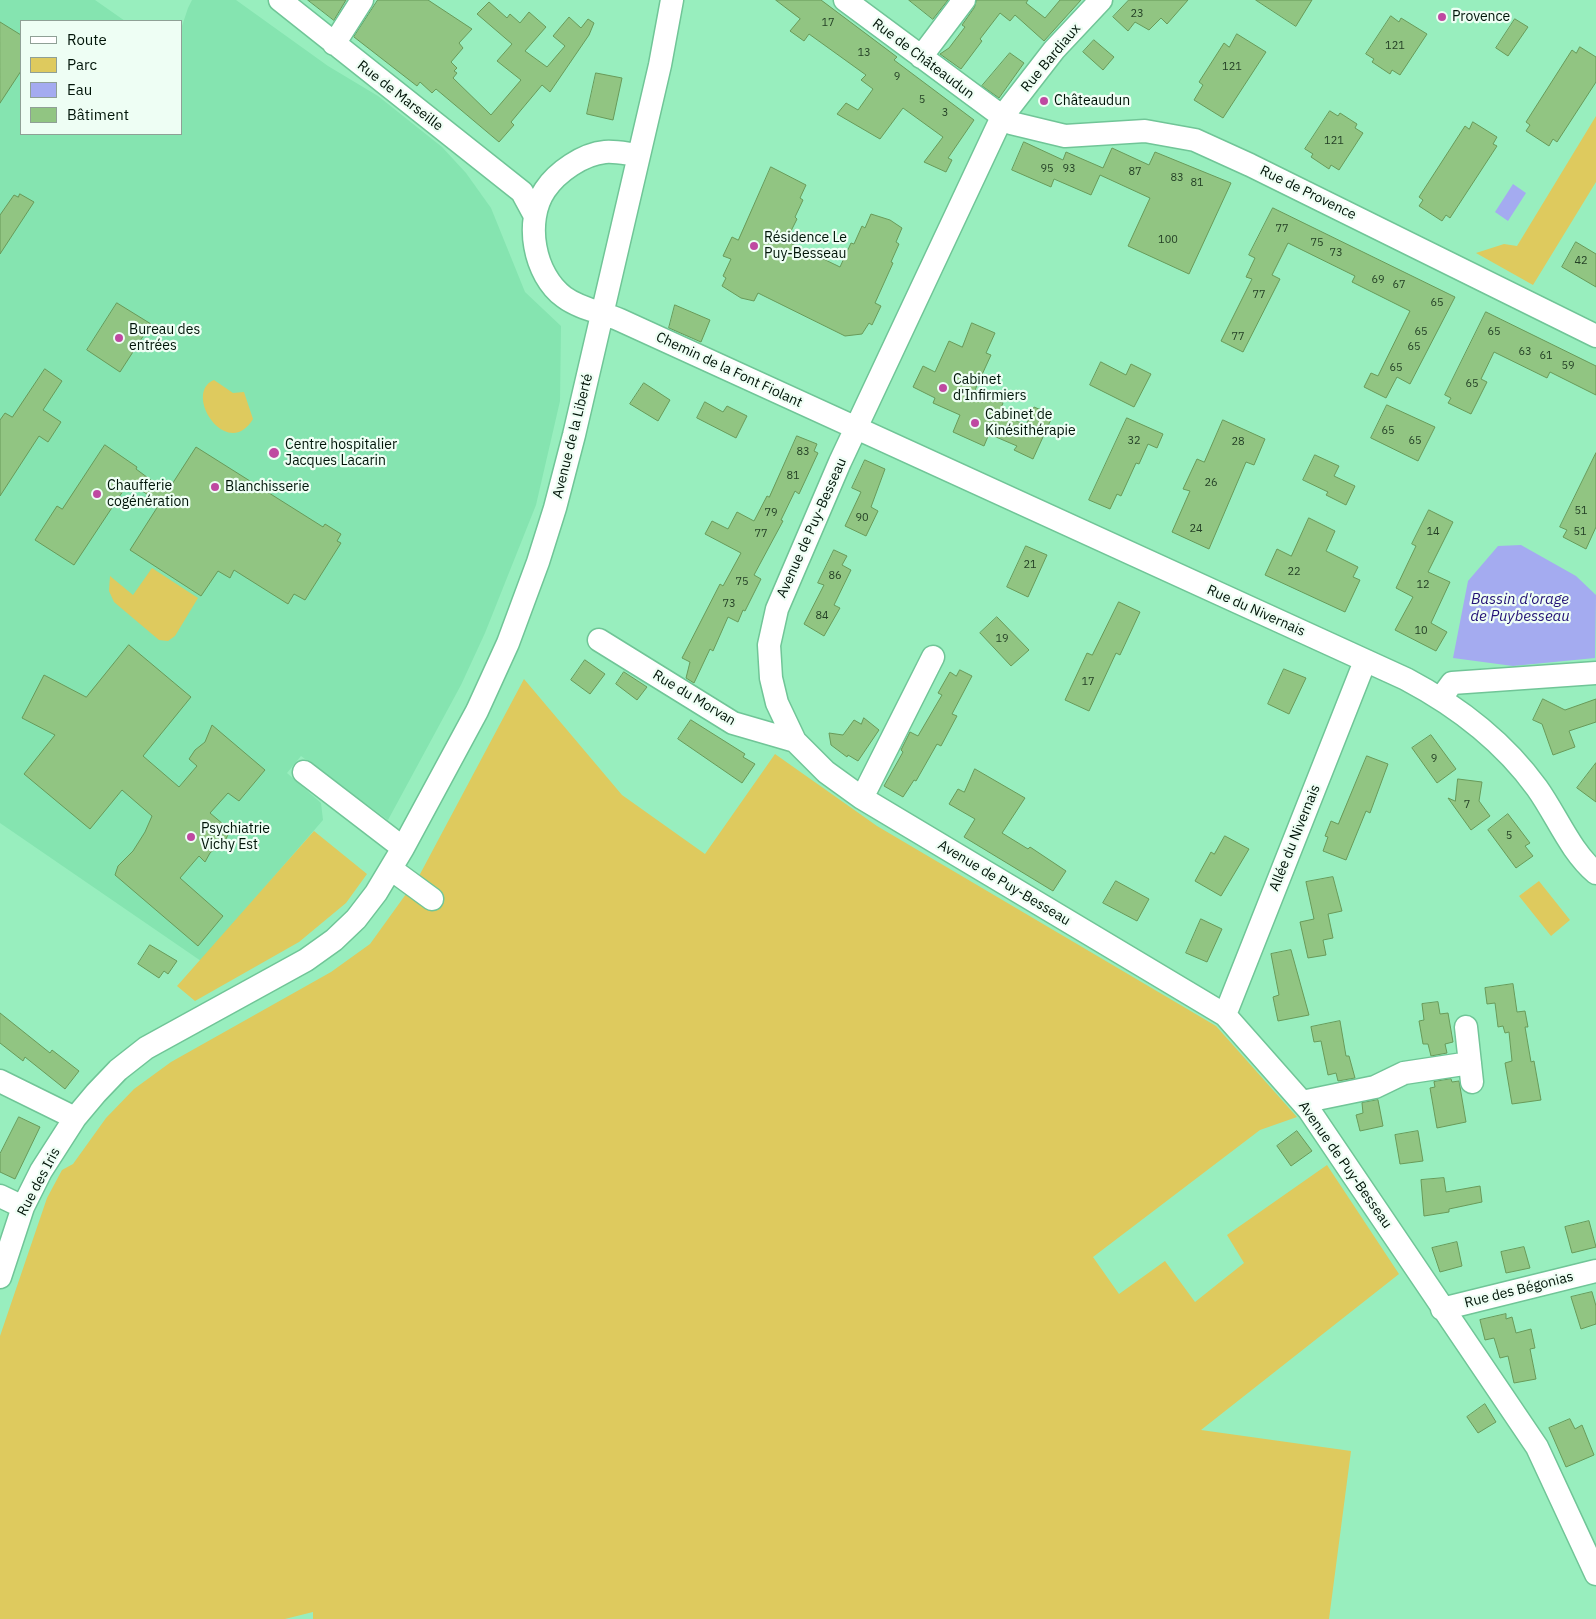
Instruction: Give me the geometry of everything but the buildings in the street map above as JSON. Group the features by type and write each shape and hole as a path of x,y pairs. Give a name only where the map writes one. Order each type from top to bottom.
{"street":[{"name":"Rue de Marseille","path":"280,0 522,192 535,216"},
{"path":"334,44 362,0"},
{"name":"Avenue de la Liberté","path":"391,869 477,711 508,643 556,508 639,155 672,0"},
{"name":"Rue de Châteaudun","path":"845,0 1002,117"},
{"path":"921,57 964,0"},
{"name":"Rue Bardiaux","path":"1002,117 1054,50 1102,0"},
{"name":"Rue de Provence","path":"1002,117 1011,123 1065,136 1145,131 1195,140 1257,168 1596,336"},
{"name":"Avenue de Puy-Besseau","path":"1002,117 856,429 792,570 777,609 769,645 771,678 777,703 795,742 826,772 862,798 1225,1015 1302,1102 1537,1447 1596,1574"},
{"path":"535,216 544,190 565,170 585,158 605,152 639,155"},
{"path":"522,192 544,190"},
{"name":"Chemin de la Font Fiolant","path":"535,216 534,251 548,281 564,297 586,308 602,312 856,429"},
{"name":"Rue du Nivernais","path":"856,429 1366,661 1442,698 1480,726 1513,760 1537,788 1575,848 1596,873"},
{"name":"Rue du Morvan","path":"599,640 733,723 795,742"},
{"path":"862,798 932,658"},
{"name":"Allée du Nivernais","path":"1225,1015 1366,661"},
{"path":"1442,698 1452,683 1596,674"},
{"path":"304,772 403,848"},
{"path":"391,869 432,899"},
{"name":"Rue des Iris","path":"0,1277 22,1208 41,1171 75,1118 118,1070 146,1048 306,960 334,940 356,919 391,869"},
{"path":"1302,1102 1375,1087 1404,1073 1471,1072 1466,1027"},
{"path":"0,1081 75,1118"},
{"path":"0,1196 22,1208"},
{"name":"Rue des Bégonias","path":"1442,1309 1596,1271"}],"shaded area":[{"name":"Centre hospitalier Jacques Lacarin","path":"0,0 95,0 124,20 20,20 20,135 182,135 182,26 188,8 192,0 236,0 328,66 378,96 442,147 466,173 491,208 525,292 561,326 560,401 536,505 485,633 461,685 388,820 301,756 287,773 321,803 323,820 201,961 0,823"}],"green space":[{"path":"1596,116 1596,182 1533,285 1476,253 1504,244 1517,246"},
{"path":"214,380 233,393 244,392 253,419 243,430 231,433 221,429 212,421 205,409 203,398 205,387"},
{"path":"152,568 198,598 175,636 168,641 159,640 114,602 109,591 110,576 133,595"},
{"path":"524,679 622,795 705,854 775,754 877,826 1216,1026 1297,1117 1260,1130 1093,1257 1119,1294 1165,1261 1195,1302 1244,1263 1227,1235 1327,1165 1399,1274 1201,1430 1351,1451 1329,1619 313,1619 313,1612 285,1619 0,1619 0,1336 47,1198 62,1170 73,1164 106,1118 134,1089 171,1062 331,972 370,944 419,876"},
{"path":"314,831 367,874 346,903 299,942 195,1001 177,986"},
{"path":"1539,881 1570,920 1551,936 1519,896"}],"water":[{"path":"1513,184 1526,193 1508,221 1495,212"},
{"name":"Bassin d'orage de Puybesseau","path":"1521,545 1576,576 1596,595 1595,658 1513,666 1453,658 1468,581 1498,546"}],"place":[{"name":"Provence","path":"1442,17"},
{"name":"Châteaudun","path":"1044,101"},
{"name":"Résidence Le Puy-Besseau","path":"754,246"},
{"name":"Bureau des entrées","path":"119,338"},
{"name":"Cabinet d'Infirmiers","path":"943,388"},
{"name":"Cabinet de Kinésithérapie","path":"975,423"},
{"name":"Centre hospitalier Jacques Lacarin","path":"274,453"},
{"name":"Blanchisserie","path":"215,487"},
{"name":"Chaufferie cogénération","path":"97,494"},
{"name":"Psychiatrie Vichy Est","path":"191,837"}]}
